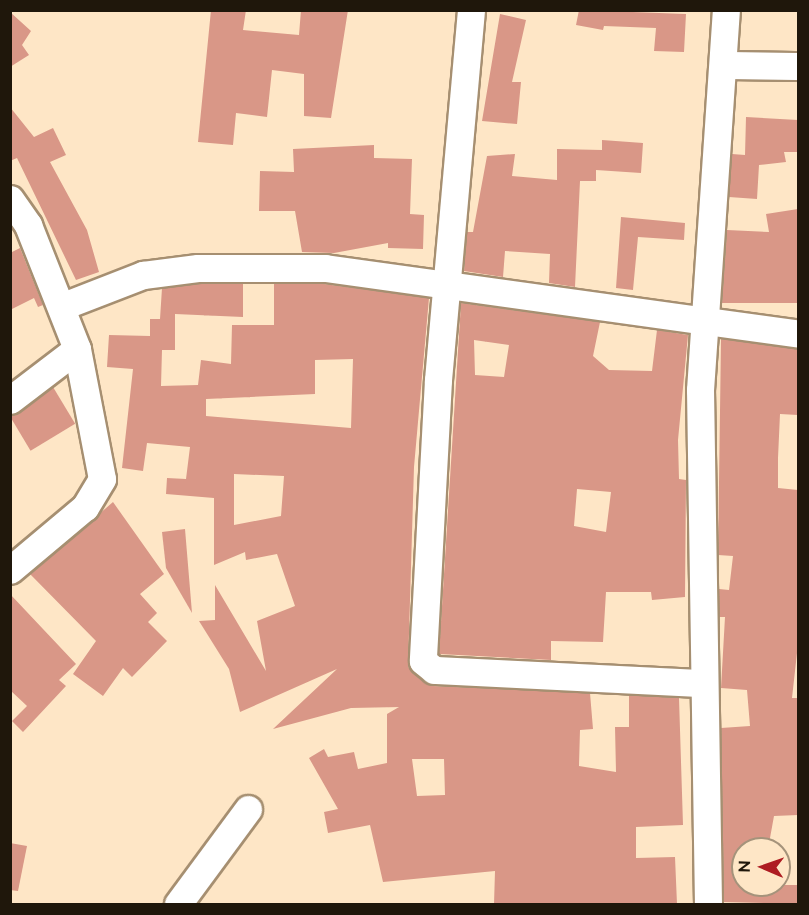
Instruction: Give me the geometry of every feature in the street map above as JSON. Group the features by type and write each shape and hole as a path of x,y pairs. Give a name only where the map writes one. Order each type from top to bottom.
{"street":[{"path":"471,10 447,280 423,661 434,670 701,683"},
{"path":"708,904 701,683 702,322 725,65 726,10"},
{"path":"725,65 798,66"},
{"path":"10,199 28,225 63,306 77,349 102,479 85,507 10,570"},
{"path":"63,306 143,275 198,268 325,268 447,280 702,322 798,334"},
{"path":"10,400 77,349"},
{"path":"178,904 248,809"}],"building":[{"path":"211,10 246,10 243,30 299,35 301,10 348,10 331,118 304,116 304,74 272,70 267,117 236,113 233,145 198,142"},
{"path":"579,10 686,14 684,52 654,51 656,28 604,26 603,30 576,25"},
{"path":"10,12 31,31 22,45 29,55 10,67"},
{"path":"500,14 526,20 512,82 521,82 517,124 482,121"},
{"path":"10,107 34,137 53,128 66,155 50,162 87,230 99,272 76,280 17,158 10,161"},
{"path":"746,117 798,120 798,152 784,152 786,162 759,165 757,199 729,197 732,154 745,155"},
{"path":"602,140 643,143 641,173 596,170 596,181 580,181 575,287 549,283 550,254 505,251 503,277 464,271 467,232 473,232 487,156 515,154 512,176 557,180 557,149 602,150"},
{"path":"374,145 374,158 412,159 410,214 424,215 423,249 388,248 388,243 334,253 302,252 295,211 259,211 260,171 294,172 293,149"},
{"path":"798,209 798,303 722,303 727,230 769,232 766,214"},
{"path":"621,217 685,223 684,240 638,237 633,290 616,288"},
{"path":"20,248 43,305 38,307 34,298 10,310 10,253"},
{"path":"199,284 243,284 243,317 175,314 175,350 162,350 161,386 198,385 201,360 231,364 232,325 274,325 274,284 324,284 429,298 414,467 408,667 433,686 590,693 593,729 580,730 579,766 616,772 615,727 629,727 629,695 679,698 683,825 636,827 636,858 675,857 677,904 494,904 495,871 383,882 370,825 328,833 324,812 338,809 309,758 324,749 328,757 354,752 358,769 387,763 387,714 399,707 351,708 273,729 337,669 240,712 229,669 199,621 215,620 215,585 266,671 257,621 295,606 277,554 246,560 245,552 214,565 214,498 166,494 167,478 186,479 190,447 147,443 143,471 122,468 133,369 107,367 109,335 150,336 150,319 160,319 162,288","holes":["353,359 351,428 206,416 206,399 315,394 315,360","234,474 284,476 281,516 234,525","412,759 444,759 445,795 417,796"]},
{"path":"461,303 600,322 593,356 609,370 652,371 657,330 688,335 678,440 679,479 686,480 685,597 652,600 651,592 606,592 603,642 551,641 551,660 439,654","holes":["474,340 509,345 504,377 475,375","577,489 611,492 606,532 574,526"]},
{"path":"721,339 798,349 798,415 780,414 778,488 798,490 798,644 792,698 798,698 798,815 774,816 770,837 731,837 731,897 791,897 791,885 798,885 798,904 724,902 721,728 750,726 747,690 721,688 725,617 719,617 719,589 729,590 733,556 718,555"},
{"path":"53,387 75,424 31,451 10,413"},
{"path":"113,502 164,574 140,594 157,613 148,622 167,641 132,677 123,668 103,696 73,674 96,641 30,574"},
{"path":"185,529 192,613 166,568 162,532"},
{"path":"10,594 76,664 59,680 66,686 23,732 12,721 27,706 10,690"},
{"path":"10,843 27,846 18,891 10,890"}]}
